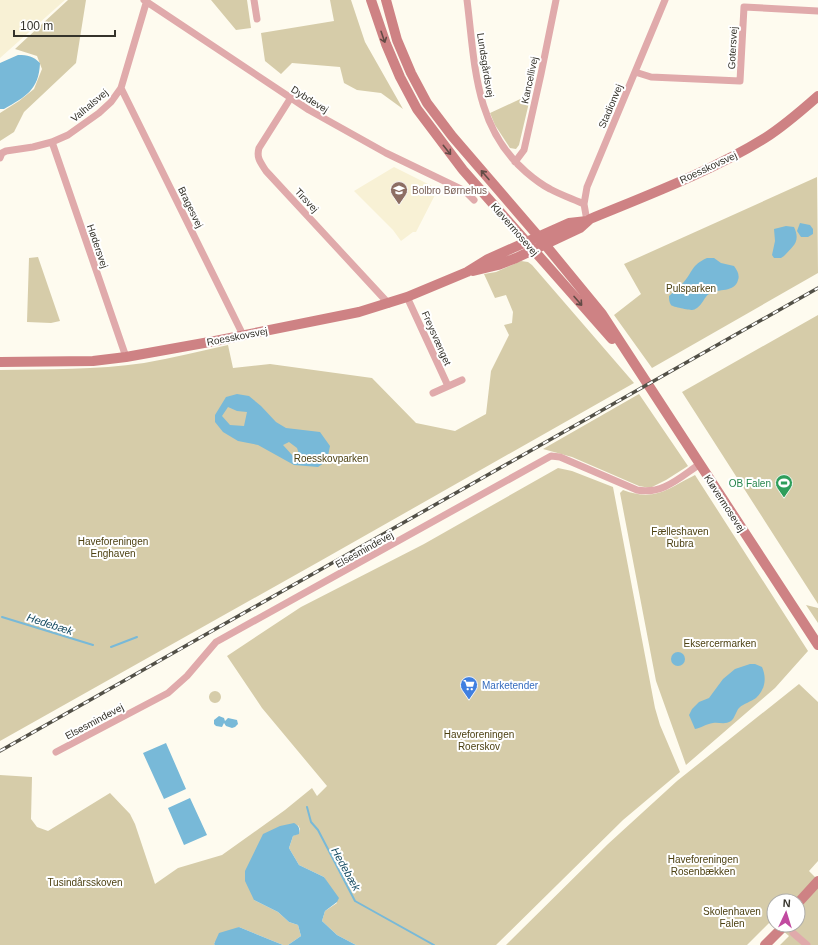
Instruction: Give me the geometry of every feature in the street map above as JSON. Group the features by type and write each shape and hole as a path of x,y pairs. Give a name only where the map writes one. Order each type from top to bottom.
{"main road":[{"name":"Kløvermosevej","path":"371,0 386,44 400,77 417,109 443,146 480,189 535,244 567,281 585,293 602,314 818,645"},
{"name":"Kløvermosevej","path":"386,0 397,40 411,73 428,103 535,244 632,361"},
{"name":"Roesskovsvej","path":"467,272 498,265 569,223 587,221 735,155 766,138 818,96"},
{"name":"Roesskovsvej","path":"0,362 93,361 126,357 359,312 389,304 467,272 488,259 535,244"},
{"path":"806,894 818,881"},
{"path":"806,903 818,891"},
{"path":"758,945 769,933"},
{"path":"765,945 776,933"}],"street":[{"path":"254,0 257,19"},
{"name":"Lundsgårdsvej","path":"467,0 478,88 485,114 500,142 515,162 533,178 550,189 584,204"},
{"name":"Kancellivej","path":"515,162 524,150 556,0"},
{"name":"Stadionvej","path":"587,221 584,204 586,187 665,0"},
{"name":"Valhalsvej","path":"1,156 6,151 28,148 52,142 68,135 112,102 121,88 146,1"},
{"name":"Dybdevej","path":"146,1 290,99 349,133 464,191 474,200"},
{"name":"Gotersvej","path":"635,72 651,77 740,81 744,7 818,11"},
{"name":"Bragesvej","path":"121,88 243,335"},
{"name":"Tirsvej","path":"290,99 259,148 257,154 258,159 266,171 389,304"},
{"name":"Hødersvej","path":"52,142 126,357"},
{"name":"Freysvænget","path":"407,297 448,386"},
{"path":"433,393 462,380"},
{"name":"Elsesmindevej","path":"56,752 168,693 187,676 216,642 551,456 560,457 637,490 646,492 657,490 670,484 700,464"},
{"path":"793,934 807,945"}],"shaded area":[{"path":"0,0 65,0 0,58"},
{"name":"Bolbro Børnehus","path":"394,167 438,189 416,232 413,232 401,241 393,230 354,191"}],"green space":[{"path":"68,0 86,0 76,63 24,112 14,132 0,141 0,113 34,89 42,69 37,56 15,49"},
{"path":"211,0 247,0 251,28 236,30"},
{"path":"330,0 351,0 365,42 403,109 381,93 357,90 344,83 340,67 292,63 281,74 265,61 261,33 334,21"},
{"path":"531,94 519,145 516,149 510,148 495,125 490,113"},
{"name":"Pulsparken","path":"817,177 818,273 652,368 614,315 641,294 624,264"},
{"path":"38,257 60,321 51,323 27,322 29,258"},
{"path":"521,261 528,262 532,265 634,383 0,741 0,370 108,367 144,363 228,345 233,368 270,364 372,378 416,423 455,431 486,414 491,371 509,335 504,325 512,323 513,312 506,295 495,298 484,274 496,272"},
{"name":"OB Falen","path":"818,315 818,604 682,392"},
{"path":"639,394 688,466 666,480 650,488 639,486 572,457 543,449"},
{"name":"Haveforeningen Roerskov","path":"558,468 572,471 613,487 655,708 660,725 680,772 623,820 496,945 356,945 337,935 322,921 325,911 337,903 324,877 299,865 289,848 293,836 299,833 300,829 298,825 254,900 278,912 289,922 298,925 301,936 288,945 283,945 239,927 214,943 215,945 0,945 0,775 32,777 31,819 37,827 48,831 110,793 130,814 135,824 155,884 178,868 222,855 285,810 312,788 317,796 327,786 262,708 227,656 301,607 424,544"},
{"name":"Eksercermarken","path":"695,475 808,651 775,688 686,765 656,681 620,493 623,490 644,495 652,494 668,489"},
{"path":"806,605 818,608 818,623"},
{"name":"Haveforeningen Rosenbækken","path":"799,684 818,702 818,861 809,871 818,880 818,945 780,945 789,936 785,933 806,933 806,893 766,893 766,926 747,945 506,945 608,844 677,781"},
{"path":"213,691 217,691 221,697 217,703 213,703 209,699 209,695"}],"water":[{"path":"18,55 30,56 40,63 37,80 30,92 4,109 0,109 0,63"},
{"path":"800,223 810,225 813,229 813,234 808,237 801,237 797,231"},
{"path":"786,226 794,227 797,236 795,243 784,256 781,258 774,258 772,255 775,241 774,229"},
{"path":"707,258 714,258 721,263 734,266 739,276 736,284 730,289 709,294 697,308 693,310 671,305 669,302 669,296 681,285 698,263"},
{"path":"237,394 249,396 276,422 286,428 320,432 330,446 327,461 318,467 294,465 258,445 238,441 223,432 215,422 215,415 226,397","holes":["228,407 237,411 247,412 244,426 230,425 222,416","289,442 297,448 299,454 293,456 283,445"]},
{"path":"678,652 683,654 685,659 683,664 678,666 673,664 671,659 673,654"},
{"path":"750,664 755,664 762,667 764,671 765,680 759,695 739,708 731,721 726,723 710,724 695,729 689,715 692,709 699,702 709,698 723,679 735,669"},
{"path":"219,716 224,718 225,721 228,718 237,720 238,724 232,728 226,726 224,723 222,727 216,726 214,724 214,720"},
{"path":"166,743 186,789 164,799 143,753"},
{"path":"190,798 207,835 184,845 168,808"},
{"path":"294,823 299,827 299,834 293,836 289,848 299,865 324,877 339,898 337,902 325,911 322,921 337,935 356,945 288,945 301,936 298,925 289,922 278,912 254,900 245,881 245,871 263,834 280,826"},
{"path":"239,927 283,945 214,944 219,933"}],"waterway":[{"name":"Hedebæk","path":"2,617 93,645"},
{"name":"Hedebæk","path":"111,647 137,637"},
{"name":"Hedebæk","path":"307,807 311,822 318,830 355,901 434,945"}],"railway":[{"path":"0,751 818,288"}],"place":[{"name":"Bolbro Børnehus","path":"399,205"},
{"name":"OB Falen","path":"784,498"},
{"name":"Marketender","path":"469,700"}],"park label":[{"name":"Roesskovparken","path":"331,458"},
{"name":"Fælleshaven Rubra","path":"680,536"},
{"name":"Haveforeningen Enghaven","path":"113,546"},
{"name":"Tusindårsskoven","path":"85,882"},
{"name":"Skolenhaven Falen","path":"732,916"}]}
